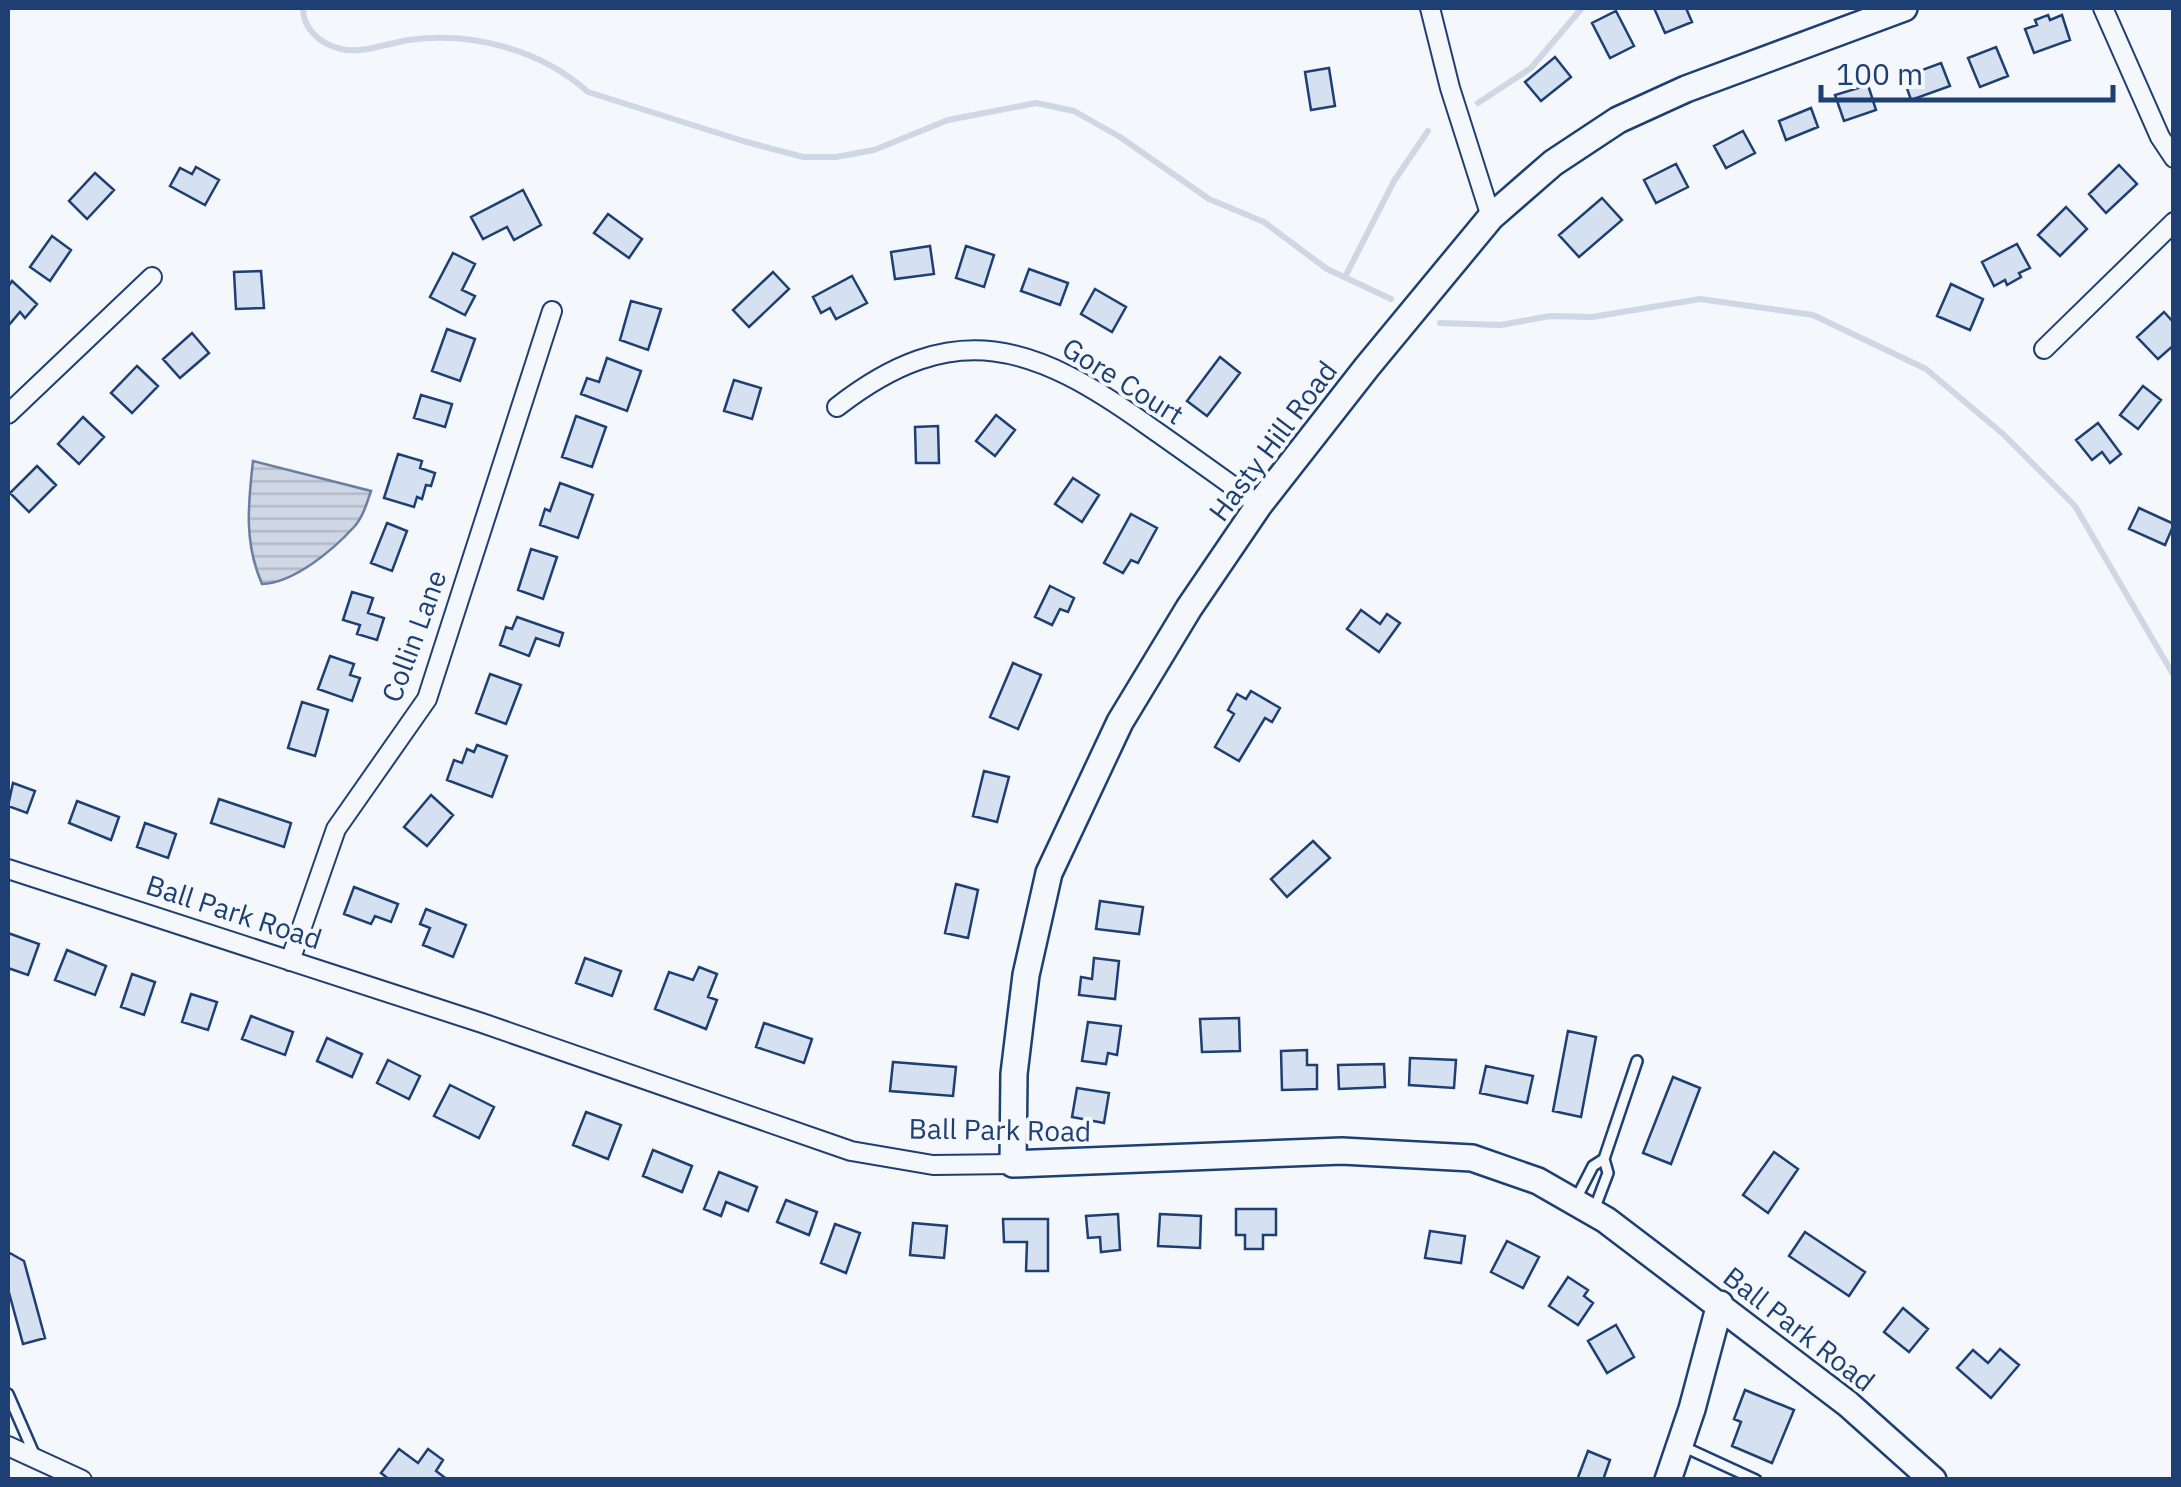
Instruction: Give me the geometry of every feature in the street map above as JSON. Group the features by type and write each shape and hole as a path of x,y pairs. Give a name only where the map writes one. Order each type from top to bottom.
{"street":[{"path":"1430,8 1450,88 1492,218"},
{"name":"Hasty Hill Road","path":"1013,1164 1014,1074 1026,975 1049,872 1120,722 1189,608 1259,505 1367,366 1492,218 1553,163 1618,120 1686,89 1869,13 1904,8"},
{"path":"2103,8 2160,136 2174,158"},
{"path":"2044,349 2174,222"},
{"path":"8,414 152,277"},
{"name":"Collin Lane","path":"290,962 336,829 427,699 552,311"},
{"name":"Gore Court","path":"837,407 870,381 906,363 954,350 995,350 1032,358 1069,374 1112,400 1259,505"},
{"name":"Ball Park Road","path":"8,869 482,1023 851,1151 933,1165 1342,1150 1472,1158 1538,1181 1583,1208 1720,1304 1848,1404 1933,1480"},
{"path":"1668,1480 1720,1304"},
{"path":"8,1446 82,1480"}],"lane":[{"path":"1583,1208 1608,1173 1604,1159 1637,1061"},
{"path":"1583,1208 1592,1166 1604,1159"},
{"path":"8,1394 36,1458"},
{"path":"1679,1445 1756,1480"}],"shaded area":[{"path":"253,461 371,491 357,523 335,545 300,572 262,584 250,539"}],"building":[{"path":"1654,8 1686,8 1692,22 1665,33"},
{"path":"1616,11 1634,46 1610,58 1592,23"},
{"path":"2048,15 2050,20 2062,15 2070,40 2034,53 2025,29"},
{"path":"1996,47 2008,76 1980,87 1968,58"},
{"path":"1555,57 1571,77 1541,101 1525,82"},
{"path":"1941,63 1950,86 1911,100 1903,77"},
{"path":"1329,68 1335,106 1311,110 1305,72"},
{"path":"1868,85 1876,110 1844,121 1835,95"},
{"path":"1811,108 1818,127 1786,140 1779,121"},
{"path":"1743,131 1755,153 1726,168 1714,146"},
{"path":"1676,164 1688,187 1656,203 1644,180"},
{"path":"2119,165 2137,184 2106,213 2089,194"},
{"path":"196,167 219,180 205,205 170,186 180,168 192,174"},
{"path":"95,173 114,190 87,219 69,201"},
{"path":"523,190 541,225 514,240 507,227 483,239 471,217"},
{"path":"1602,198 1622,220 1579,257 1559,235"},
{"path":"2066,207 2087,229 2060,256 2038,235"},
{"path":"608,214 642,239 629,258 594,233"},
{"path":"52,236 71,250 50,281 30,267"},
{"path":"2017,244 2030,268 2007,285 2005,280 1994,286 1982,262"},
{"path":"930,246 934,274 895,279 891,252"},
{"path":"966,246 994,255 984,287 956,278"},
{"path":"453,253 475,264 462,290 475,296 465,315 430,297"},
{"path":"1029,269 1068,283 1060,305 1021,291"},
{"path":"261,271 264,308 236,309 234,272"},
{"path":"773,272 789,289 749,327 733,310"},
{"path":"852,276 867,303 836,319 830,308 821,313 813,297"},
{"path":"12,281 37,304 25,318 20,312 8,326 8,287"},
{"path":"1951,284 1983,299 1970,330 1937,316"},
{"path":"1095,289 1126,307 1112,332 1081,314"},
{"path":"631,301 661,309 648,350 620,340"},
{"path":"2164,312 2174,323 2174,345 2158,359 2137,337"},
{"path":"447,329 475,339 460,381 432,371"},
{"path":"192,333 209,353 180,378 163,359"},
{"path":"1220,357 1240,373 1207,416 1187,401"},
{"path":"607,358 641,371 627,411 581,394 587,378 599,382"},
{"path":"137,366 158,386 132,413 111,393"},
{"path":"734,380 761,388 752,419 724,411"},
{"path":"2143,386 2161,400 2138,429 2120,415"},
{"path":"421,395 452,404 445,427 414,418"},
{"path":"996,415 1015,430 995,456 976,441"},
{"path":"576,416 606,427 592,467 562,457"},
{"path":"83,417 104,437 79,464 58,444"},
{"path":"2098,423 2121,454 2110,463 2102,452 2092,460 2076,440"},
{"path":"938,426 939,463 916,463 915,427"},
{"path":"398,454 422,461 420,468 435,473 431,486 426,485 422,499 417,497 414,507 384,498"},
{"path":"37,466 56,485 29,512 10,493"},
{"path":"1073,478 1099,495 1082,522 1055,504"},
{"path":"560,483 593,495 578,538 540,525 545,509 550,511"},
{"path":"2139,508 2174,524 2165,545 2129,529"},
{"path":"1131,514 1157,528 1138,563 1131,560 1123,573 1104,563"},
{"path":"387,523 407,531 392,571 371,563"},
{"path":"531,549 557,557 543,599 518,590"},
{"path":"1050,586 1074,598 1068,612 1060,609 1052,625 1035,617"},
{"path":"352,592 373,598 368,613 384,618 377,640 357,634 360,625 343,620"},
{"path":"1361,610 1380,624 1387,614 1400,623 1379,652 1347,629"},
{"path":"517,617 563,633 559,646 536,638 529,656 500,645 506,627 512,629"},
{"path":"330,656 354,664 350,675 360,678 352,701 318,689"},
{"path":"1013,663 1041,675 1018,729 990,717"},
{"path":"490,674 521,685 506,724 476,713"},
{"path":"1251,691 1280,708 1272,722 1265,718 1239,761 1215,747 1234,714 1228,710 1237,694 1246,699"},
{"path":"302,702 328,710 315,756 288,748"},
{"path":"477,745 507,756 492,797 447,780 454,760 462,763 467,749 474,752"},
{"path":"984,771 1009,777 997,822 973,816"},
{"path":"13,783 35,791 27,813 8,806"},
{"path":"431,795 453,815 427,846 404,827"},
{"path":"219,799 291,823 284,847 211,823"},
{"path":"77,801 119,817 111,840 69,823"},
{"path":"145,823 176,834 168,858 137,847"},
{"path":"1313,841 1330,858 1287,897 1271,879"},
{"path":"956,884 978,890 968,938 945,933"},
{"path":"354,887 398,904 391,922 375,916 371,924 344,914"},
{"path":"1100,901 1143,907 1139,934 1096,929"},
{"path":"426,909 466,925 453,957 423,945 430,928 420,924"},
{"path":"8,933 39,944 28,975 8,968"},
{"path":"67,950 106,966 95,995 55,980"},
{"path":"585,958 621,971 612,996 576,983"},
{"path":"1094,958 1119,961 1115,999 1079,995 1081,977 1092,979"},
{"path":"699,967 717,974 708,997 717,1000 706,1029 655,1009 669,972 693,980"},
{"path":"132,974 155,982 144,1015 121,1007"},
{"path":"191,994 217,1002 208,1030 182,1022"},
{"path":"251,1016 293,1032 285,1055 242,1039"},
{"path":"1239,1018 1240,1051 1202,1052 1200,1019"},
{"path":"1088,1022 1121,1026 1117,1055 1108,1053 1106,1064 1082,1061"},
{"path":"764,1023 812,1039 804,1063 756,1047"},
{"path":"1568,1031 1596,1037 1581,1117 1553,1111"},
{"path":"327,1038 362,1054 352,1077 317,1061"},
{"path":"1307,1050 1307,1065 1317,1065 1317,1089 1282,1090 1281,1051"},
{"path":"1410,1058 1456,1060 1454,1088 1409,1085"},
{"path":"388,1060 420,1076 409,1099 377,1083"},
{"path":"893,1062 956,1067 953,1096 890,1091"},
{"path":"1384,1064 1385,1087 1339,1089 1338,1065"},
{"path":"1486,1066 1533,1076 1527,1103 1480,1093"},
{"path":"1673,1077 1700,1088 1671,1164 1643,1153"},
{"path":"450,1085 494,1107 479,1138 434,1116"},
{"path":"1077,1088 1109,1093 1104,1123 1072,1117"},
{"path":"586,1112 621,1125 608,1159 573,1145"},
{"path":"653,1150 692,1166 682,1192 643,1176"},
{"path":"1774,1152 1798,1169 1768,1213 1743,1195"},
{"path":"719,1172 757,1187 748,1211 726,1202 721,1216 704,1209"},
{"path":"786,1200 817,1212 809,1235 777,1222"},
{"path":"1236,1209 1276,1209 1276,1235 1263,1235 1263,1249 1245,1249 1245,1235 1236,1235"},
{"path":"1118,1214 1120,1250 1101,1252 1100,1237 1088,1238 1086,1216"},
{"path":"1160,1214 1201,1216 1200,1248 1158,1246"},
{"path":"1003,1219 1048,1219 1048,1271 1026,1271 1027,1242 1004,1242"},
{"path":"913,1223 947,1226 944,1258 910,1255"},
{"path":"835,1224 860,1233 846,1273 821,1263"},
{"path":"1430,1231 1465,1236 1461,1263 1425,1258"},
{"path":"1805,1232 1865,1272 1849,1296 1789,1256"},
{"path":"1507,1241 1539,1257 1523,1288 1491,1272"},
{"path":"8,1252 24,1261 45,1338 23,1344 8,1289"},
{"path":"1568,1277 1588,1290 1584,1296 1593,1303 1578,1325 1549,1306"},
{"path":"1903,1308 1928,1329 1909,1352 1884,1332"},
{"path":"1616,1325 1634,1357 1607,1373 1588,1341"},
{"path":"2000,1349 2019,1365 1991,1398 1957,1368 1973,1350 1988,1363"},
{"path":"1745,1390 1794,1410 1772,1463 1732,1446 1741,1422 1734,1419"},
{"path":"399,1449 418,1463 428,1449 443,1460 436,1471 448,1480 390,1480 381,1473"},
{"path":"1588,1451 1610,1460 1603,1480 1577,1480"}],"waterway":[{"path":"303,8 314,35 341,49 433,38 481,41 549,65 588,92 803,157 836,157 874,150 948,120 1036,103 1074,111 1120,137 1209,199 1264,222 1327,269 1391,299"},
{"path":"1478,103 1531,68 1582,8"},
{"path":"1345,277 1394,181 1428,131"},
{"path":"1440,323 1501,325 1550,316 1592,317 1700,299 1813,315 1926,369 2003,434 2075,506 2174,676"},
{"path":"2174,721 2174,738"}]}
